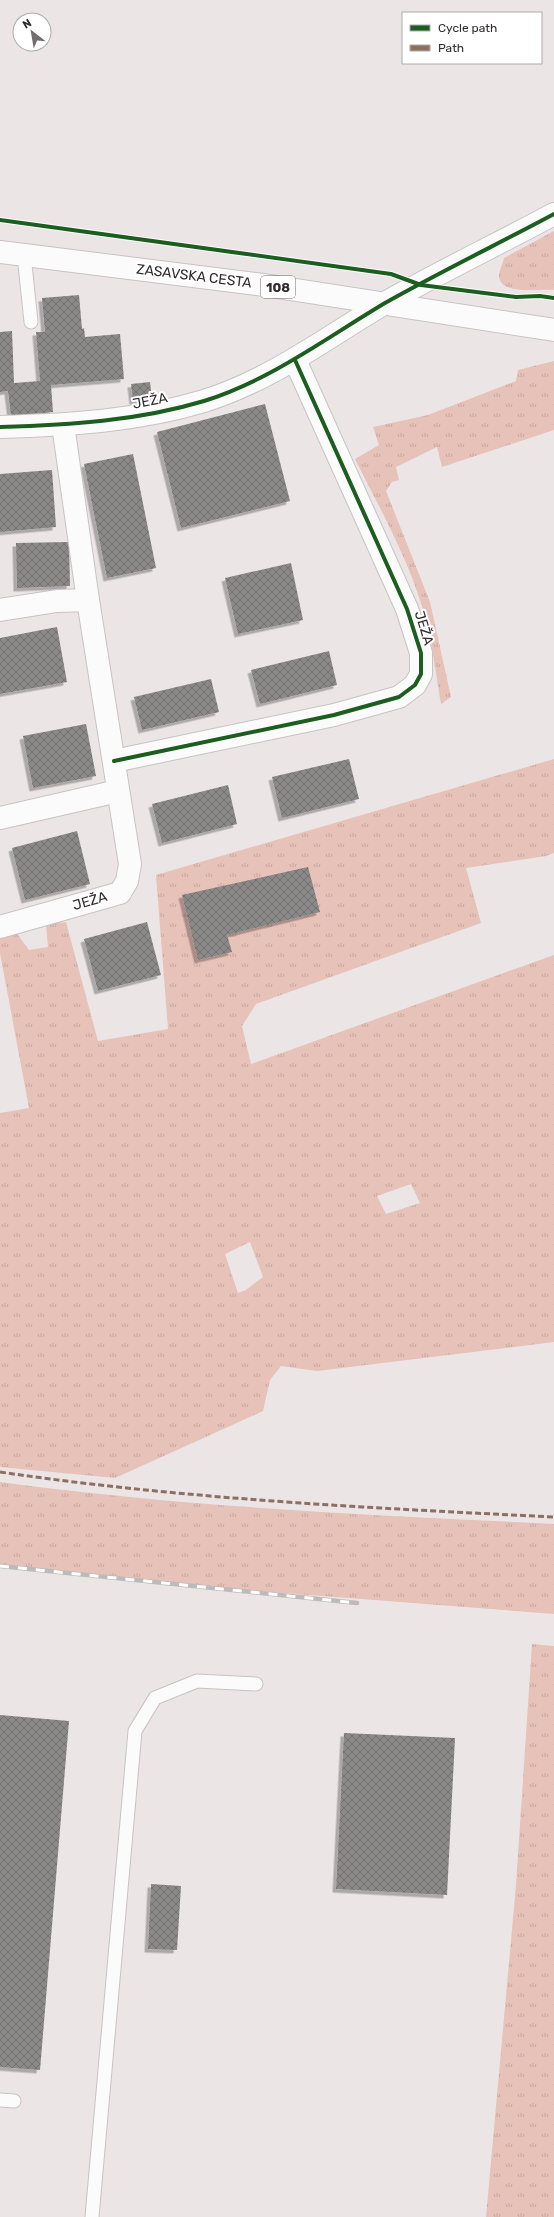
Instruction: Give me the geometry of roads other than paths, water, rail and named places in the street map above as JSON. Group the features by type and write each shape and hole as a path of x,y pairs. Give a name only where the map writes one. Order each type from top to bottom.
{"street":[{"name":"JEŽA","path":"0,427 63,425 145,415 205,400 295,360 386,303 554,214"},
{"name":"ZASAVSKA CESTA","path":"0,252 264,285 554,330"},
{"name":"JEŽA","path":"114,761 334,715 399,697 415,685 421,674 421,653 407,609 295,360"},
{"name":"JEŽA","path":"0,927 120,893 127,881 130,864 88,600 63,425"},
{"path":"0,610 57,601 88,600"},
{"path":"0,818 118,791"}],"lane":[{"path":"24,255 31,322"},
{"path":"92,2217 135,1731 155,1698 197,1681 256,1684"},
{"path":"0,2100 14,2101"}],"railway":[{"path":"0,1566 357,1603"}]}
